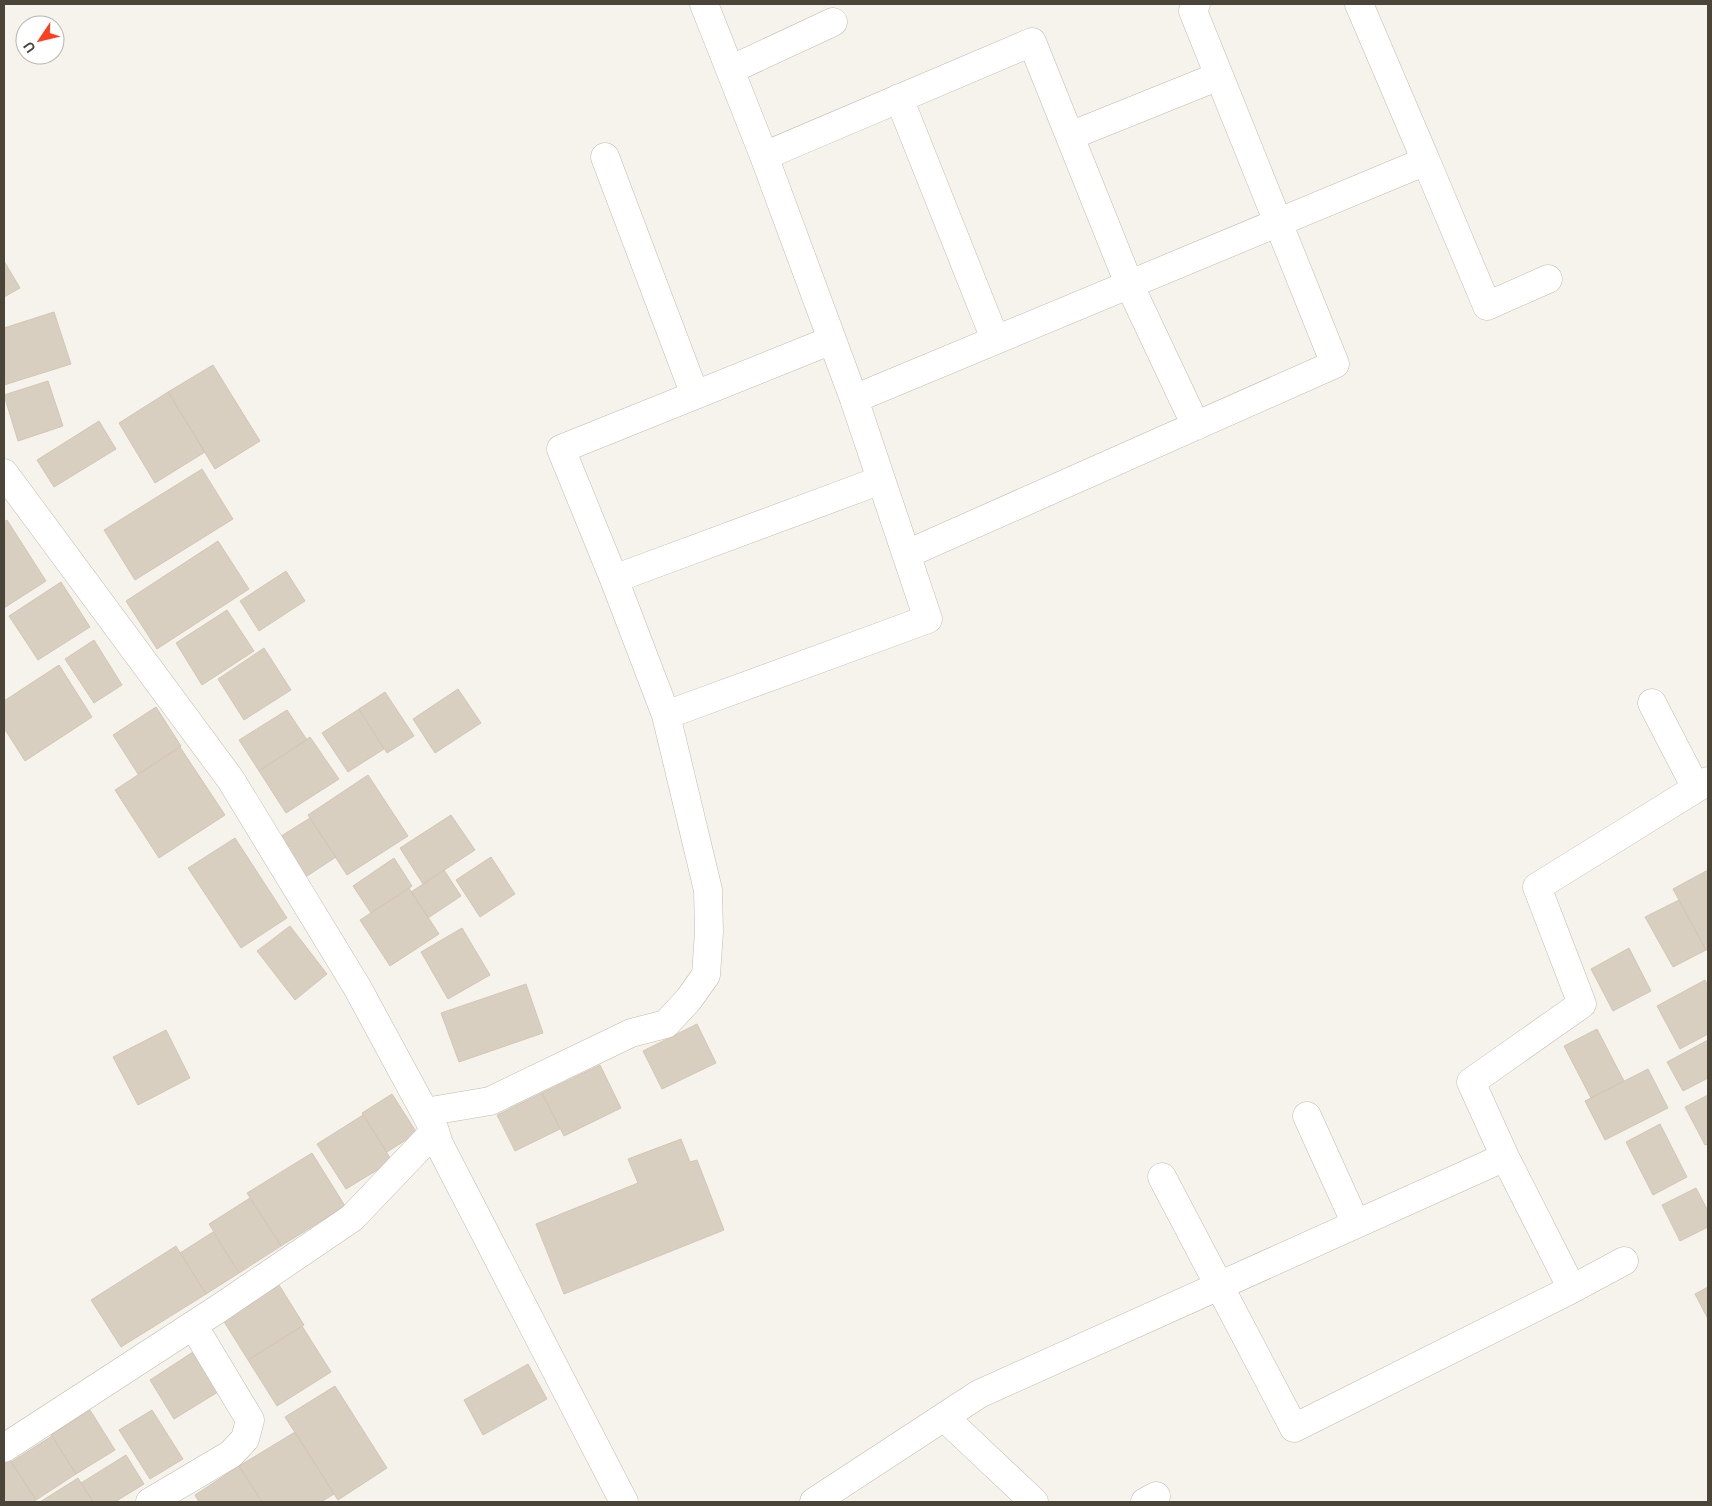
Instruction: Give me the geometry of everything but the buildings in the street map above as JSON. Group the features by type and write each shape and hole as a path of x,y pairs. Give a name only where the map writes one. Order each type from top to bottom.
{"street":[{"path":"666,715 928,619 854,398 764,156 704,4"},
{"path":"907,554 1335,364 1193,11 1196,4"},
{"path":"1359,4 1487,306 1548,279"},
{"path":"730,70 833,22"},
{"path":"764,156 1032,42 1129,284 1196,426"},
{"path":"1070,136 1219,76"},
{"path":"899,98 995,339"},
{"path":"605,157 696,395"},
{"path":"854,398 1426,161"},
{"path":"4,1448 193,1325 352,1218 430,1122 490,1101 631,1033 666,1024 689,1000 706,975 709,932 708,890 666,715 614,579 561,449 832,340"},
{"path":"4,473 231,780 357,987 430,1122 439,1144 624,1502"},
{"path":"614,579 881,480"},
{"path":"1572,1289 1504,1157 1471,1082 1582,1004 1537,887 1702,785 1652,702"},
{"path":"1307,1116 1356,1224"},
{"path":"814,1502 979,1394 1504,1157"},
{"path":"1162,1177 1294,1428 1572,1289 1624,1261"},
{"path":"150,1502 231,1454 245,1439 250,1420 193,1325"},
{"path":"944,1417 1034,1502"}]}
